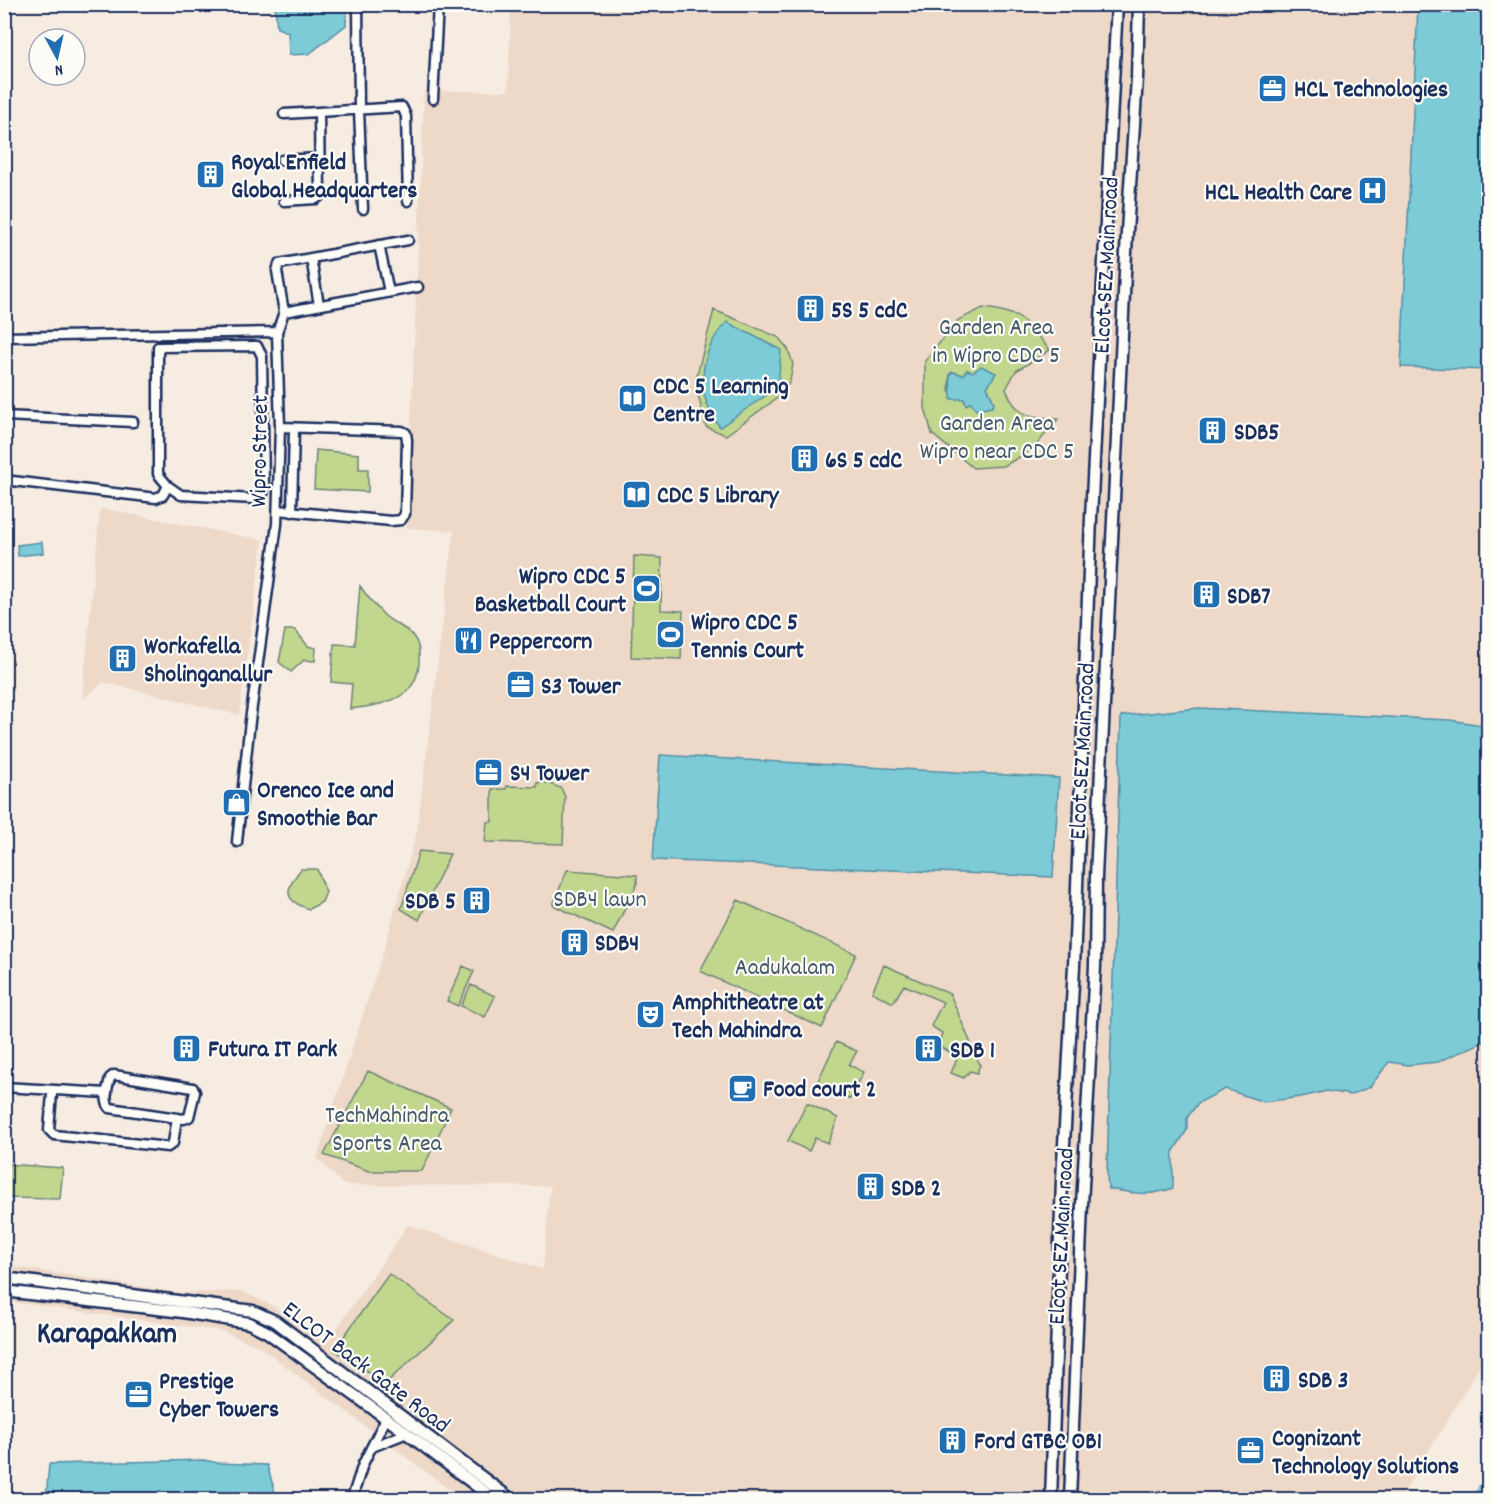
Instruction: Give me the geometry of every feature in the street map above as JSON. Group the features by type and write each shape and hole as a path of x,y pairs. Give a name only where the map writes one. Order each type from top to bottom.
{"street":[{"path":"358,4 363,209"},
{"path":"434,99 438,4"},
{"name":"Elcot SEZ Main road","path":"1051,1500 1062,1180 1074,966 1096,416 1117,4"},
{"name":"Elcot SEZ Main road","path":"1070,1500 1082,1205 1095,966 1096,877 1139,4"},
{"path":"284,114 402,107 405,112 408,201"},
{"path":"284,201 319,198 321,193 319,112"},
{"path":"282,160 320,158"},
{"path":"4,338 277,332 284,312 277,267 279,264 408,240"},
{"path":"379,245 389,292"},
{"path":"311,258 319,305"},
{"path":"284,312 418,286"},
{"name":"Wipro Street","path":"237,842 250,720 278,510 280,427 277,332"},
{"path":"158,334 158,346 159,474 168,486 181,495 254,500 263,494 264,488 262,356 257,346 158,346"},
{"path":"4,416 133,422"},
{"path":"278,510 391,521 401,520 405,514 408,440 406,433 402,431 280,427"},
{"path":"292,512 294,428"},
{"path":"4,480 156,498 163,495 168,486"},
{"path":"1083,727 1103,726"},
{"path":"114,1075 193,1088 195,1092 188,1119 110,1108 107,1105 107,1095 110,1078 114,1075"},
{"path":"4,1087 107,1095"},
{"path":"4,1091 107,1095"},
{"path":"51,1094 49,1130 54,1135 168,1147 172,1143 177,1118"},
{"name":"ELCOT Back Gate Road","path":"4,1278 253,1311 275,1321 512,1500"},
{"name":"ELCOT Back Gate Road","path":"4,1291 183,1312 249,1323 267,1332 495,1500"},
{"path":"321,1372 329,1363"},
{"path":"352,1498 363,1464 386,1418"},
{"path":"372,1448 407,1433"}],"shaded area":[{"path":"511,5 1488,5 1488,1352 1400,1499 462,1499 260,1347 221,1331 5,1301 5,1265 181,1293 241,1291 273,1306 326,1344 408,1225 543,1269 550,1186 344,1185 317,1158 384,949 417,831 454,531 407,528 424,91 508,91"},
{"path":"100,508 263,540 239,715 103,682 82,700"}],"green space":[{"path":"983,308 1007,312 1029,325 1050,350 1016,371 1006,389 1015,406 1026,414 1058,419 1033,449 1004,466 973,468 932,434 925,408 925,361 958,320","holes":["953,372 963,375 973,372 995,373 987,387 994,403 992,407 971,402 966,405 964,399 949,391 950,374"]},
{"path":"714,310 778,337 788,349 793,364 790,381 783,394 726,435 706,427 695,382"},
{"path":"316,450 359,454 359,469 368,469 368,492 314,489"},
{"path":"634,556 662,558 661,610 683,611 681,659 631,657"},
{"path":"360,586 384,615 413,636 418,646 419,663 417,676 412,686 395,699 350,709 352,684 331,682 334,644 355,645"},
{"path":"285,630 295,630 308,646 316,648 315,661 304,660 291,672 279,662"},
{"path":"544,782 561,788 565,797 563,844 485,842 487,822 492,822 492,789 506,789 507,786 537,787 537,783"},
{"path":"419,851 450,854 419,920 401,909"},
{"path":"301,869 317,869 326,892 322,902 309,909 294,902 289,893 292,882"},
{"name":"SDB4 lawn","path":"567,870 637,875 637,884 613,933 553,905"},
{"name":"Aadukalam","path":"738,900 856,954 822,1028 700,971"},
{"path":"884,965 950,994 980,1065 977,1073 970,1071 964,1078 951,1073 958,1056 938,1046 942,1033 931,1026 943,1002 904,985 893,1003 872,992"},
{"path":"463,966 474,971 458,1006 447,1001"},
{"path":"471,985 495,996 485,1017 461,1006"},
{"path":"836,1042 857,1051 849,1065 864,1072 850,1099 816,1085"},
{"name":"TechMahindra Sports Area","path":"368,1071 451,1108 422,1171 369,1171 324,1155"},
{"path":"807,1103 838,1118 828,1143 815,1138 809,1151 788,1141"},
{"path":"5,1164 63,1168 60,1199 5,1198"},
{"path":"389,1274 454,1320 386,1383 334,1350"}],"water":[{"path":"275,5 347,5 346,25 309,54 289,55 288,32 277,28"},
{"path":"1418,5 1488,5 1488,370 1401,367"},
{"path":"727,322 781,350 778,387 720,427 706,401 703,373 710,346"},
{"path":"981,366 996,373 987,387 994,403 992,407 976,410 971,402 966,405 964,399 951,399 950,374 953,372 963,375 967,370 973,372"},
{"path":"42,542 43,553 18,556 17,545"},
{"path":"1198,708 1450,720 1488,726 1488,1044 1483,1042 1438,1062 1408,1065 1389,1062 1370,1087 1351,1095 1327,1091 1264,1102 1225,1089 1198,1103 1187,1118 1187,1130 1173,1152 1173,1188 1149,1193 1108,1189 1121,716"},
{"path":"660,755 1059,778 1053,877 653,860"},
{"path":"204,1460 218,1463 267,1465 277,1499 46,1499 49,1464"}],"waterway":[{"path":"1479,1500 1488,1484"}],"place":[{"name":"HCL Technologies","path":"1273,88"},
{"name":"Royal Enfield Global Headquarters","path":"210,175"},
{"name":"HCL Health Care","path":"1373,191"},
{"name":"5S 5 cdC","path":"810,309"},
{"name":"CDC 5 Learning Centre","path":"632,399"},
{"name":"SDB5","path":"1213,431"},
{"name":"6S 5 cdC","path":"804,459"},
{"name":"CDC 5 Library","path":"636,494"},
{"name":"Wipro CDC 5 Basketball Court","path":"647,589"},
{"name":"SDB7","path":"1206,595"},
{"name":"Wipro CDC 5 Tennis Court","path":"670,635"},
{"name":"Peppercorn","path":"468,640"},
{"name":"Workafella Sholinganallur","path":"123,659"},
{"name":"S3 Tower","path":"520,685"},
{"name":"S4 Tower","path":"489,772"},
{"name":"Orenco Ice and Smoothie Bar","path":"236,803"},
{"name":"SDB 5","path":"477,900"},
{"name":"SDB4","path":"574,942"},
{"name":"Amphitheatre at Tech Mahindra","path":"651,1015"},
{"name":"Futura IT Park","path":"187,1048"},
{"name":"SDB 1","path":"929,1049"},
{"name":"Food court 2","path":"742,1088"},
{"name":"SDB 2","path":"870,1187"},
{"name":"SDB 3","path":"1277,1379"},
{"name":"Prestige Cyber Towers","path":"138,1394"},
{"name":"Ford GTBC OB1","path":"953,1440"},
{"name":"Cognizant Technology Solutions","path":"1251,1451"}],"district":[{"name":"Karapakkam","path":"107,1332"}],"park label":[{"name":"Garden Area in Wipro CDC 5","path":"996,340"},
{"name":"Garden Area Wipro near CDC 5","path":"997,436"}]}
